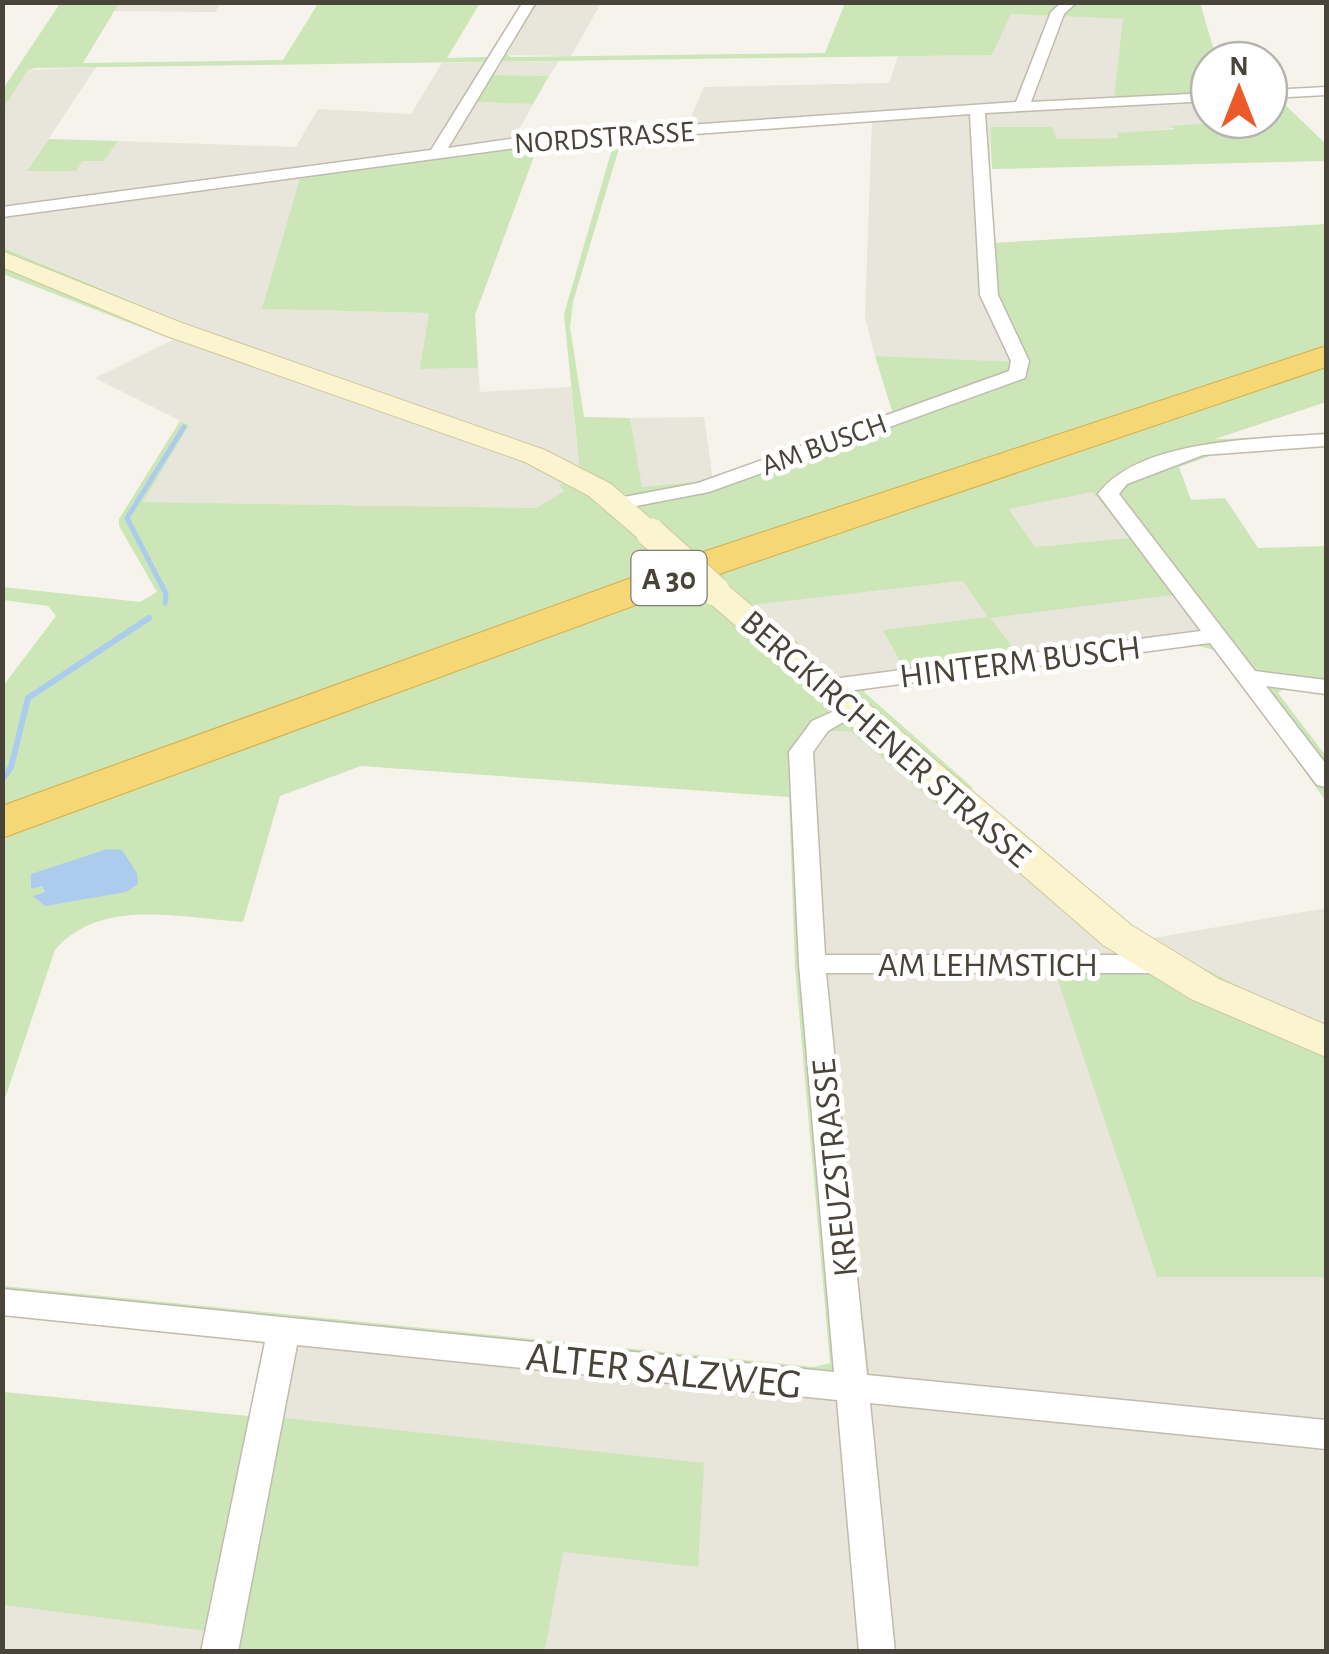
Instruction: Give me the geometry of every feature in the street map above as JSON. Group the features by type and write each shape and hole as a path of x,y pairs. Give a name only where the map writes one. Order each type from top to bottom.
{"highway":[{"name":"A 30","path":"13,805 563,591 1326,338"},
{"name":"A 30","path":"13,805 714,562 1326,356"}],"street":[{"path":"438,150 530,2"},
{"path":"1022,106 1058,12 1071,2"},
{"path":"1289,93 1326,91"},
{"name":"NORDSTRASSE","path":"2,212 438,150 976,108 1189,98"},
{"name":"AM BUSCH","path":"615,504 702,488 1006,382 1018,374 1020,361 988,295 976,108"},
{"name":"BERGKIRCHENER STRASSE","path":"2,258 173,329 535,456 584,480 651,533 1117,935 1205,989 1326,1042"},
{"path":"1326,440 1200,448 1120,480 1108,494 1326,780"},
{"name":"HINTERM BUSCH","path":"838,698 1216,636"},
{"path":"1249,677 1326,687"},
{"name":"KREUZSTRASSE","path":"838,698 801,752 812,964 877,1652"},
{"name":"AM LEHMSTICH","path":"812,964 1164,964"},
{"name":"ALTER SALZWEG","path":"2,1302 1326,1435"},
{"path":"219,1652 283,1332"}],"shaded area":[{"path":"119,2 221,3 215,12 114,11"},
{"path":"538,3 601,3 571,56 505,55"},
{"path":"1011,14 1123,19 1189,77 1189,127 1118,134 1120,138 1057,139 990,127 991,243 1027,362 875,356 865,317 872,119 687,126 704,87 889,83 898,56 992,55"},
{"path":"559,61 549,76 493,75 478,102 533,104 514,139 263,309 430,313 421,369 478,368 480,392 571,387 580,473 559,485 565,491 536,508 142,502 189,425 95,378 197,328 3,247 3,109 28,70 96,67 28,170 75,171 83,161 104,161 118,141 296,147 318,109 411,114 442,63"},
{"path":"704,417 713,480 641,487 630,418"},
{"path":"1093,492 1130,538 1035,547 1009,509"},
{"path":"964,581 989,617 1174,594 1201,631 1018,655 884,629 904,670 833,679 748,605"},
{"path":"831,731 850,731 1138,972 1057,974 1157,1277 1326,1277 1326,1651 545,1651 562,1552 274,1417 294,1343 873,1404 822,965 809,753"},
{"path":"1326,908 1326,1026 1294,1015 1148,939"},
{"path":"3,1605 214,1632 210,1651 3,1652"}],"green space":[{"path":"61,2 119,3 83,63 283,60 319,2 480,3 447,58 487,57 522,3 538,3 506,54 511,57 825,53 845,3 1200,3 1211,40 1189,40 1189,95 1114,99 1123,19 1011,14 992,55 35,68 28,70 3,109 3,89"},
{"path":"493,75 549,76 533,104 477,102"},
{"path":"1326,88 1326,95 1289,97 1289,90"},
{"path":"1289,109 1326,144 1326,161 992,169 990,127 1052,127 1057,139 1119,138 1117,133 1175,129 1168,126 1189,125 1189,140 1289,140"},
{"path":"622,138 573,302 570,327 584,417 630,418 642,487 713,480 893,414 875,356 1026,362 994,287 991,243 1326,224 1326,402 1215,439 1326,436 1326,444 1235,447 1179,467 1191,500 1225,498 1258,548 1326,546 1326,694 1283,689 1278,693 1326,756 1326,801 1217,651 1196,645 867,686 864,692 973,788 968,791 1148,939 1294,1015 1326,1026 1326,1277 1157,1277 1056,974 1136,971 850,731 831,731 809,753 822,965 873,1404 294,1343 275,1417 704,1463 698,1567 563,1552 545,1651 210,1651 213,1632 3,1605 3,1392 259,1417 270,1341 3,1313 3,1286 814,1367 830,1363 795,966 789,797 361,766 280,796 243,922 168,915 118,917 73,933 55,950 3,1104 3,686 56,616 48,606 3,600 3,587 140,602 157,592 119,526 119,519 180,421 189,425 143,502 536,508 564,491 559,485 580,473 564,314 615,139 581,141","holes":["1093,492 1129,538 1035,547 1009,509","963,581 988,617 883,630 904,669 833,679 751,605","1173,595 1200,632 1018,654 990,618"]},
{"path":"49,139 118,141 104,161 83,161 76,171 27,171"},
{"path":"539,144 475,315 478,368 420,369 429,313 262,309 301,175"},
{"path":"2,247 198,329 174,340 3,274"}],"water":[{"path":"107,849 122,850 137,873 138,884 126,892 45,906 33,896 45,892 42,886 31,889 31,874"}],"waterway":[{"path":"165,603 166,594 127,518 184,427"},
{"path":"2,780 11,767 28,698 149,618"}]}
